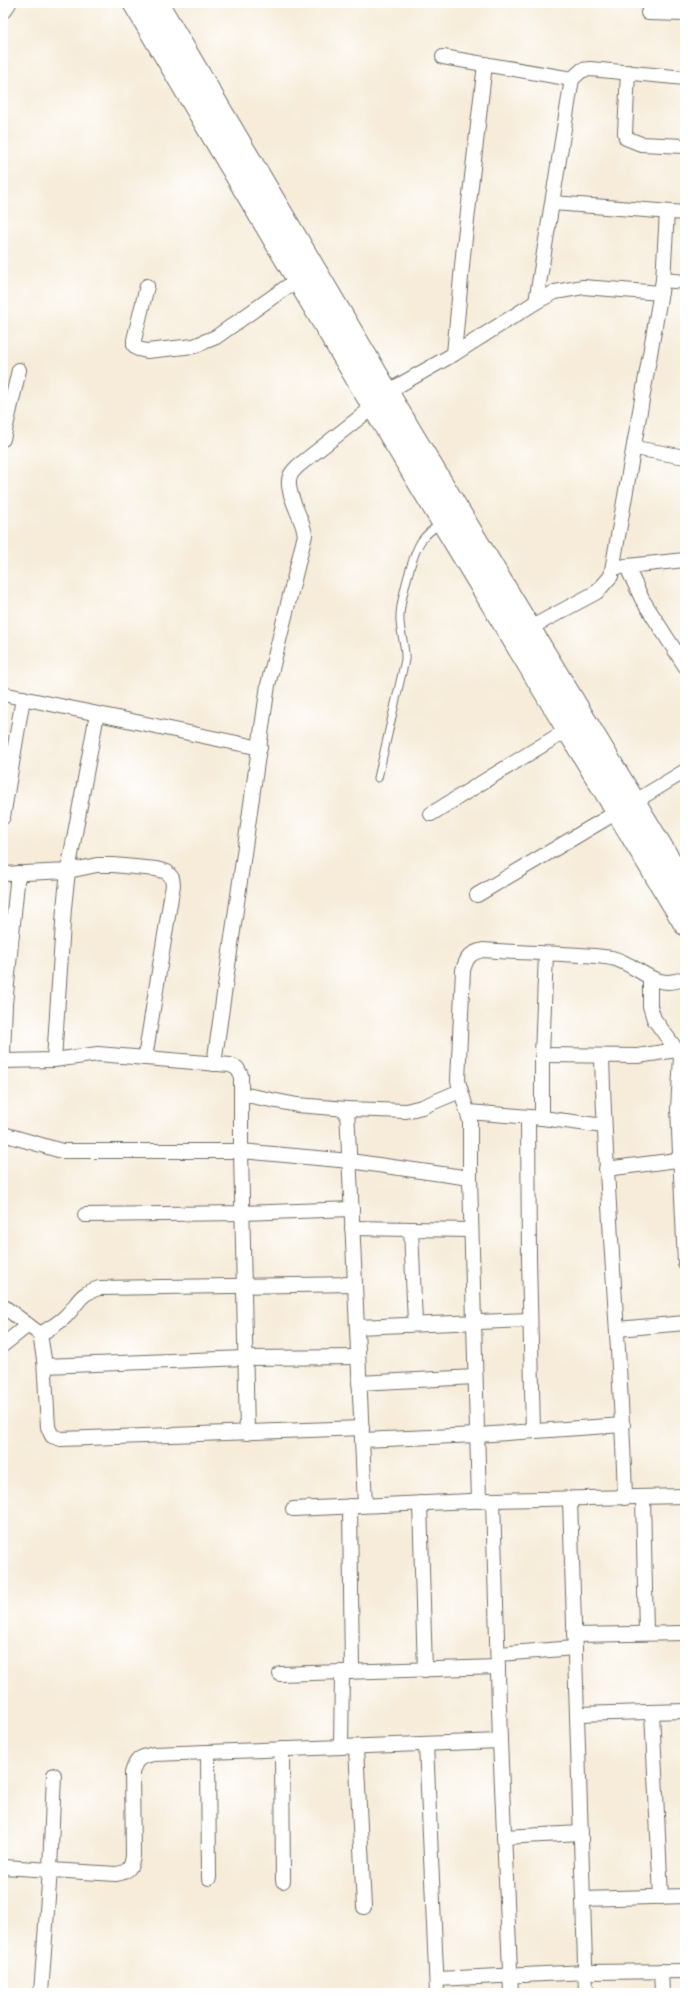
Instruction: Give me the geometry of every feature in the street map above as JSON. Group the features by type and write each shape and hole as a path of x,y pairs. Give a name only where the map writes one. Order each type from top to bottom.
{"highway":[{"path":"134,3 298,279 380,399 530,628 685,924"},
{"path":"157,3 380,399 442,522 516,642 567,730 685,886"}],"street":[{"path":"3,9 7,3"},
{"path":"648,13 685,14"},
{"path":"443,57 572,79"},
{"path":"454,354 463,254 485,64"},
{"path":"536,302 572,79 582,70 590,69 685,78"},
{"path":"628,72 624,133 626,138 641,144 685,146"},
{"path":"553,203 667,212 685,212"},
{"path":"530,628 597,592 606,584 620,567 634,448 662,286 667,212"},
{"path":"147,286 134,340 134,345 138,349 147,351 194,346 216,337 298,279"},
{"path":"214,1064 268,685 305,534 304,524 288,484 290,475 298,466 380,399 536,302 555,292 583,287 662,286 685,282"},
{"path":"3,439 19,370"},
{"path":"634,448 685,457"},
{"path":"620,567 685,560"},
{"path":"620,567 685,666"},
{"path":"3,694 260,748"},
{"path":"3,817 23,698"},
{"path":"54,1060 64,908 68,871 97,714"},
{"path":"431,814 567,730"},
{"path":"477,895 685,771"},
{"path":"3,874 68,871 97,865 113,865 156,869 167,872 172,878 172,893 145,1058"},
{"path":"3,1054 4,1004 18,873"},
{"path":"479,1501 471,1230 470,1121 458,1081 463,970 466,959 473,953 483,950 611,958 626,963 650,978 662,982 673,982 685,978"},
{"path":"534,1432 530,1320 535,1117 542,1055 546,954"},
{"path":"650,978 650,1006 654,1019 681,1056 678,1103 683,1160 685,1263"},
{"path":"3,1061 54,1060 98,1054 214,1064 237,1068 241,1075 242,1213 247,1433"},
{"path":"542,1055 602,1057 681,1056"},
{"path":"602,1057 606,1169 623,1425 625,1498"},
{"path":"241,1094 297,1105 347,1110 406,1111 422,1107 460,1091"},
{"path":"347,1110 365,1505"},
{"path":"468,1112 535,1117 604,1126"},
{"path":"3,1134 62,1150 241,1152 350,1161 470,1178"},
{"path":"606,1169 683,1160"},
{"path":"85,1215 242,1213 352,1209"},
{"path":"352,1228 471,1230"},
{"path":"411,1229 415,1324"},
{"path":"40,1334 55,1326 68,1314 79,1299 87,1292 99,1288 355,1284"},
{"path":"3,1306 40,1334 43,1345 45,1366 48,1427 52,1436 61,1439 247,1433 477,1435 623,1425"},
{"path":"357,1327 474,1321 530,1320"},
{"path":"617,1329 685,1323"},
{"path":"3,1345 28,1325"},
{"path":"45,1366 246,1358 358,1357"},
{"path":"359,1383 475,1377"},
{"path":"292,1509 493,1500 570,1500 685,1496"},
{"path":"643,1498 646,1634"},
{"path":"493,1500 500,1741 511,1993"},
{"path":"570,1500 586,1993"},
{"path":"420,1503 425,1670"},
{"path":"341,1747 347,1672 350,1506"},
{"path":"280,1674 425,1670 498,1660 575,1641 646,1634 685,1633"},
{"path":"577,1714 685,1711"},
{"path":"652,1712 661,1897"},
{"path":"3,1867 116,1874 126,1872 132,1866 133,1855 132,1774 135,1763 142,1757 154,1754 500,1741"},
{"path":"426,1744 437,1993"},
{"path":"356,1747 364,1907"},
{"path":"282,1749 283,1881"},
{"path":"208,1752 209,1878"},
{"path":"41,1993 50,1870 54,1775"},
{"path":"504,1837 581,1833"},
{"path":"583,1900 685,1896"},
{"path":"661,1971 662,1993"},
{"path":"437,1979 586,1972 685,1971"}],"lane":[{"path":"378,778 405,660 406,648 400,619 415,550 422,539 442,522"}]}
